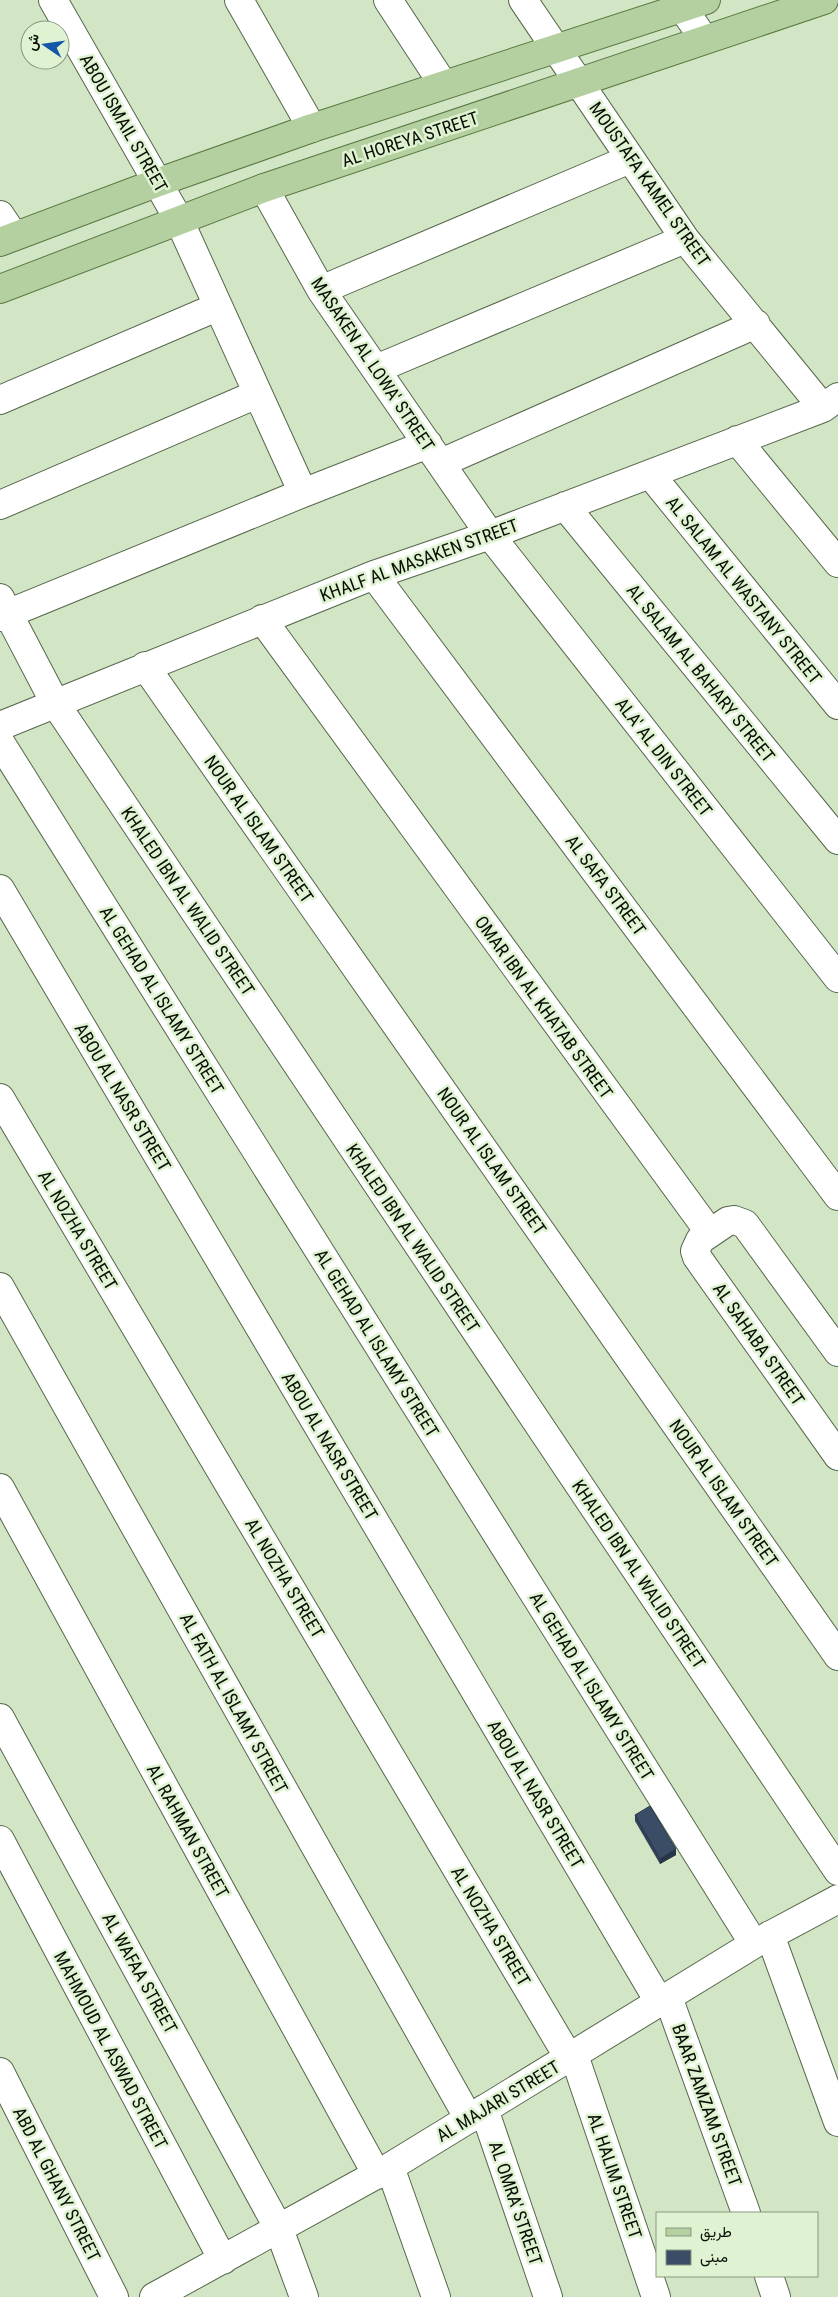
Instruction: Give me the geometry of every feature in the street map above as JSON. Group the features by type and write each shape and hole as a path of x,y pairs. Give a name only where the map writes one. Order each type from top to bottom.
{"main road":[{"name":"AL HOREYA STREET","path":"0,289 264,188 824,0"},
{"path":"5,231 159,182 443,84 556,50 688,2"}],"street":[{"name":"ABOU ISMAIL STREET","path":"53,0 159,182 179,220 303,493"},
{"path":"239,0 312,128"},
{"path":"388,0 443,84"},
{"name":"MOUSTAFA KAMEL STREET","path":"523,0 685,239 756,324 831,403"},
{"path":"688,2 704,39"},
{"path":"321,290 630,159"},
{"name":"MASAKEN AL LOWA' STREET","path":"264,188 321,290 490,535"},
{"path":"376,369 685,239"},
{"path":"0,400 218,307"},
{"path":"3,609 303,493 435,454 756,324"},
{"path":"0,505 257,394"},
{"name":"KHALF AL MASAKEN STREET","path":"0,726 374,575 490,535 831,403"},
{"path":"738,440 838,563"},
{"name":"AL SALAM AL WASTANY STREET","path":"650,474 838,705"},
{"name":"AL SALAM AL BAHARY STREET","path":"565,506 838,840"},
{"name":"ALA' AL DIN STREET","path":"490,535 838,978"},
{"name":"AL SAFA STREET","path":"374,575 838,1196"},
{"name":"KHALED IBN AL WALID STREET","path":"3,609 55,703 838,1871"},
{"name":"OMAR IBN AL KHATAB STREET","path":"262,619 710,1233"},
{"name":"NOUR AL ISLAM STREET","path":"145,666 838,1656"},
{"name":"AL GEHAD AL ISLAMY STREET","path":"0,742 762,1940 838,2122"},
{"name":"ABOU AL NASR STREET","path":"0,889 664,2000"},
{"name":"AL NOZHA STREET","path":"0,1098 572,2056"},
{"path":"710,1233 728,1221 734,1220 745,1224 838,1352"},
{"name":"AL SAHABA STREET","path":"710,1233 696,1245 697,1257 838,1456"},
{"name":"AL FATH AL ISLAMY STREET","path":"0,1287 476,2114"},
{"name":"AL RAHMAN STREET","path":"0,1488 383,2171 436,2297"},
{"name":"AL WAFAA STREET","path":"0,1718 279,2229 304,2297"},
{"name":"MAHMOUD AL ASWAD STREET","path":"0,1840 223,2260"},
{"name":"AL MAJARI STREET","path":"170,2293 223,2260 383,2171 762,1940 838,1899"},
{"name":"BAAR ZAMZAM STREET","path":"664,2000 746,2212"},
{"name":"AL HALIM STREET","path":"572,2056 656,2297"},
{"name":"ABD AL GHANY STREET","path":"0,2072 114,2297"},
{"name":"AL OMRA' STREET","path":"476,2114 548,2297"},
{"path":"769,2277 776,2297"}],"building":[{"path":"650,1806 676,1849 660,1859 635,1815"}]}
